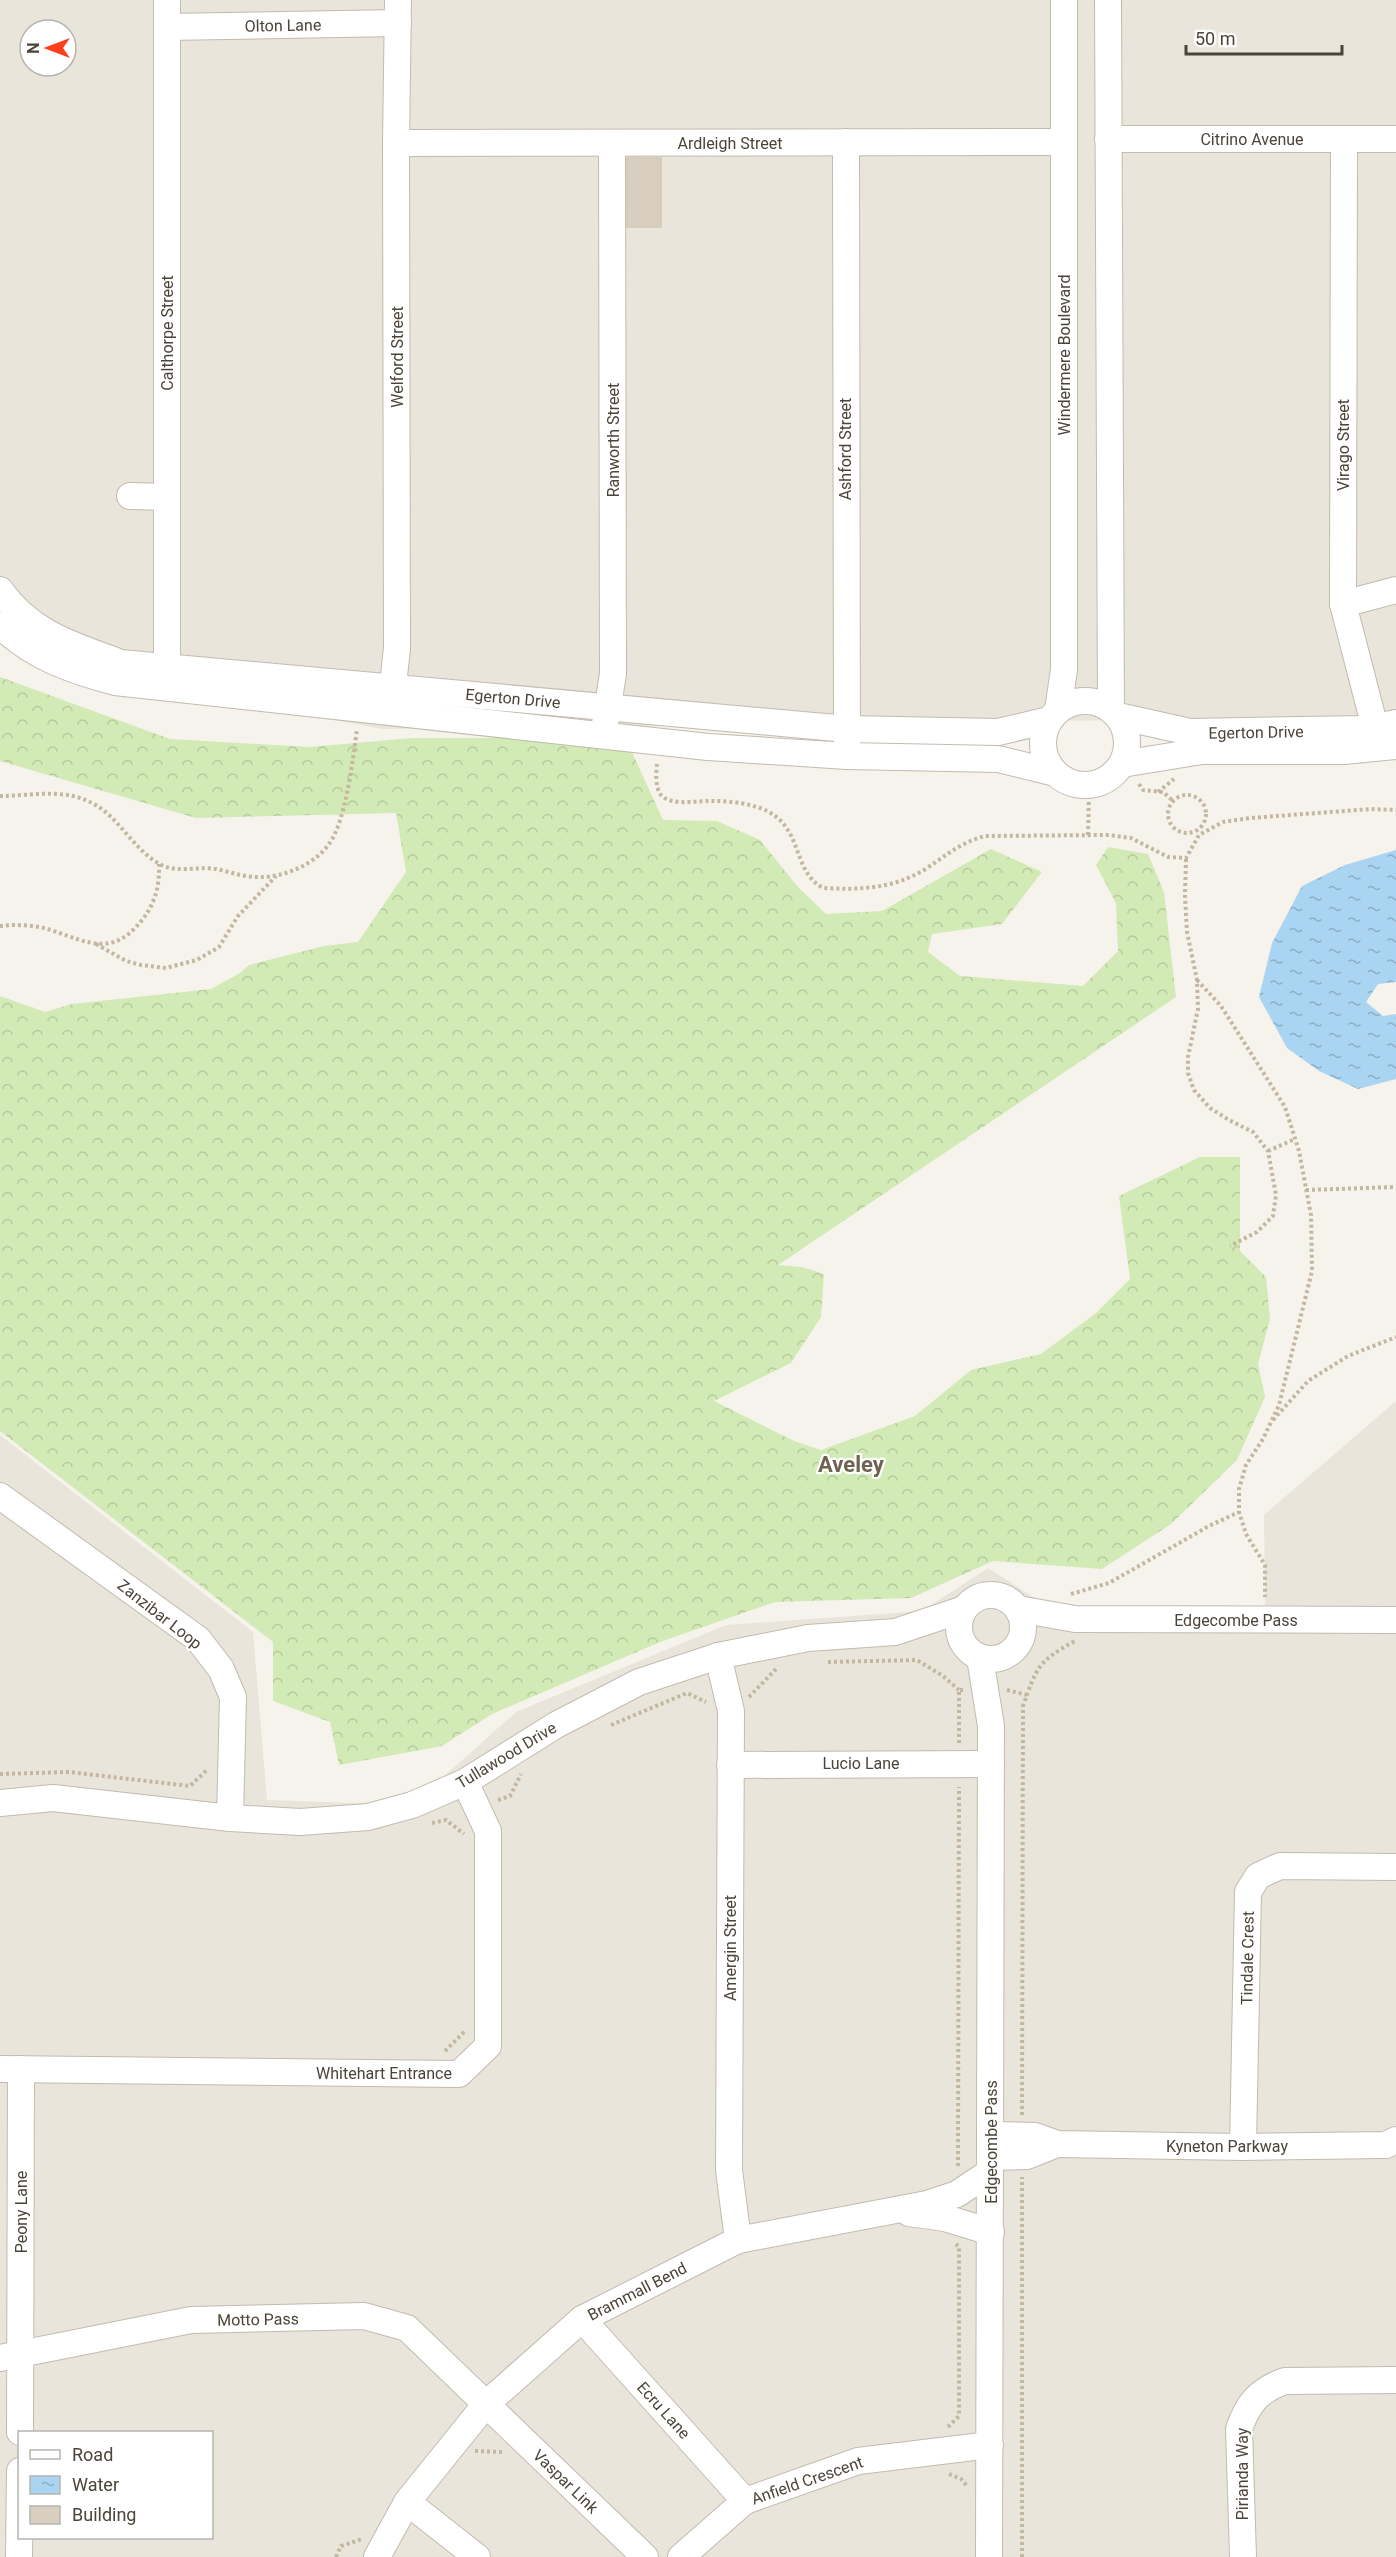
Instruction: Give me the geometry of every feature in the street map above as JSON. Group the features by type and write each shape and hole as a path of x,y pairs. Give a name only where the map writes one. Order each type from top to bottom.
{"street":[{"name":"Calthorpe Street","path":"167,0 167,667"},
{"name":"Windermere Boulevard","path":"1054,715 1064,670 1064,0"},
{"path":"1108,0 1114,713 1127,739 1126,752 1129,767 1091,785 1078,785 1060,780 1047,761 1043,748 1044,733 1054,715 1068,704 1090,701 1114,713"},
{"name":"Olton Lane","path":"167,27 398,12"},
{"name":"Welford Street","path":"390,713 397,648 398,12"},
{"name":"Citrino Avenue","path":"1108,139 1396,139"},
{"name":"Virago Street","path":"1344,139 1343,604 1387,736"},
{"name":"Ashford Street","path":"846,142 847,756"},
{"name":"Ardleigh Street","path":"396,143 1064,142"},
{"name":"Ranworth Street","path":"603,736 613,674 612,143"},
{"path":"130,496 167,497"},
{"name":"Egerton Drive","path":"0,590 12,607 57,640 121,663 847,729 998,732 1054,715"},
{"path":"1343,604 1396,590"},
{"name":"Egerton Drive","path":"0,625 18,643 72,670 115,682 708,747 847,756 998,759 1060,780"},
{"name":"Egerton Drive","path":"1114,713 1190,732 1282,732 1387,736"},
{"name":"Egerton Drive","path":"1129,767 1202,751 1344,751 1387,736"},
{"name":"Zanzibar Loop","path":"0,1496 198,1640 221,1669 233,1697 230,1818"},
{"path":"980,1596 1002,1596 1018,1610 1023,1628 1014,1647 989,1660 971,1650 959,1626 964,1610 980,1596"},
{"name":"Tullawood Drive","path":"0,1803 53,1798 230,1818 300,1822 368,1817 412,1805 465,1782 556,1725 639,1682 718,1656 808,1638 895,1632 964,1610"},
{"name":"Edgecombe Pass","path":"1018,1610 1075,1630"},
{"name":"Edgecombe Pass","path":"989,2557 992,1687 1014,1647 1075,1630 1266,1620 1396,1620"},
{"name":"Tullawood Drive","path":"895,1632 971,1650"},
{"name":"Edgecombe Pass","path":"971,1650 992,1687"},
{"name":"Amergin Street","path":"718,1656 731,1711 729,2170 738,2240"},
{"name":"Lucio Lane","path":"730,1765 991,1764"},
{"name":"Whitehart Entrance","path":"10,2069 459,2074 488,2046 488,1832 465,1782"},
{"name":"Tindale Crest","path":"1243,2147 1248,1892 1258,1876 1280,1866 1396,1867"},
{"name":"Peony Lane","path":"10,2069 10,2357 20,2431"},
{"name":"Kyneton Parkway","path":"990,2155 1022,2146 1035,2136 1056,2144 1243,2147 1386,2145 1396,2140"},
{"name":"Brammall Bend","path":"377,2557 407,2502 486,2404 582,2319 738,2240 927,2204 944,2208 990,2155"},
{"path":"944,2208 991,2232"},
{"name":"Motto Pass","path":"10,2357 191,2320 364,2316 408,2328 486,2404"},
{"name":"Ecru Lane","path":"582,2319 745,2501"},
{"name":"Pirianda Way","path":"1243,2557 1239,2429 1246,2410 1255,2396 1285,2381 1396,2380"},
{"name":"Vaspar Link","path":"486,2404 645,2557"},
{"name":"Anfield Crescent","path":"681,2557 745,2501 858,2461 990,2445"},
{"path":"407,2502 477,2557"},
{"path":"19,2539 19,2557"}],"path":[{"path":"0,796 73,795 91,802 108,814 140,850 159,864 170,868 214,869 241,876 276,875 299,869 329,845 339,821 349,782 358,709"},
{"path":"657,758 656,781 660,793 665,798 676,801 735,802 761,808 786,826 794,837 800,858 808,873 823,888 868,889 891,885 922,871 971,840 985,836 1088,835 1131,838 1168,857 1186,858"},
{"path":"1060,780 1089,795 1105,790 1129,767 1144,769 1136,771 1141,787 1146,791 1163,792 1173,801"},
{"path":"1088,835 1089,795"},
{"path":"1184,795 1197,797 1202,801 1207,813 1201,828 1194,833 1187,834 1175,830 1168,819 1173,801 1184,795"},
{"path":"1230,1246 1257,1232 1273,1216 1276,1195 1268,1151 1253,1132 1228,1120 1210,1107 1194,1090 1188,1073 1188,1057 1197,1019 1197,980 1187,932 1186,858 1199,835 1223,822 1371,809 1396,810"},
{"path":"1201,828 1205,831"},
{"path":"0,926 24,925 49,930 76,941 96,944 117,943 131,934 147,914 158,891 159,864"},
{"path":"96,944 126,961 141,965 166,968 197,960 219,947 238,916 276,875"},
{"path":"1197,980 1221,1006 1285,1107 1295,1139 1311,1215 1312,1271 1279,1406 1246,1466 1239,1489 1239,1512 1246,1533 1265,1565 1266,1620"},
{"path":"1268,1151 1295,1139"},
{"path":"1306,1190 1396,1187"},
{"path":"1271,1423 1308,1381 1348,1356 1396,1337"},
{"path":"1022,2557 1023,1706 1035,1670 1075,1630"},
{"path":"818,1662 916,1660 943,1676 959,1690 992,1687 1027,1695"},
{"path":"604,1728 687,1693 709,1703 752,1697 774,1670 785,1667"},
{"path":"959,1690 959,2165 942,2187 946,2235 959,2247 959,2416 939,2436 943,2472 961,2479 970,2492"},
{"path":"0,1774 69,1772 190,1785 212,1765"},
{"path":"470,1839 458,1829 483,1804 510,1796 524,1770"},
{"path":"435,2051 446,2051 465,2031 465,2020"},
{"path":"458,2439 477,2453 505,2452"},
{"path":"336,2557 341,2546 363,2539 368,2531"}],"shaded area":[{"path":"0,0 1396,0 1396,717 382,729 19,660 0,628"},
{"path":"1396,1401 1396,2557 0,2557 0,1435 253,1632 267,1800 412,1805 516,1712 726,1625 922,1611 988,1568 1047,1606 1265,1607 1264,1515"}],"green space":[{"path":"0,677 170,739 309,747 413,738 560,738 631,750 663,820 717,821 760,840 798,887 826,914 882,911 991,849 1042,872 1002,924 932,934 928,952 960,976 1083,986 1118,951 1116,903 1096,865 1108,847 1148,854 1164,892 1176,997 778,1265 802,1267 824,1274 821,1317 791,1363 714,1401 794,1441 821,1450 915,1416 971,1370 1041,1354 1096,1313 1130,1279 1119,1196 1200,1157 1240,1157 1240,1251 1266,1277 1270,1319 1258,1364 1265,1397 1237,1460 1171,1524 1102,1569 993,1561 911,1598 775,1602 660,1642 492,1714 442,1746 339,1765 330,1722 273,1701 273,1642 0,1431 0,996 45,1012 72,1004 211,989 240,973 249,965 324,946 358,942 406,872 396,813 196,818 0,761"}],"water":[{"path":"1396,850 1396,982 1378,984 1366,1002 1383,1016 1396,1014 1396,1079 1358,1089 1319,1071 1287,1048 1259,997 1272,943 1302,886 1345,865"}],"building":[{"path":"627,158 661,158 661,227 627,227"}],"district":[{"name":"Aveley","path":"851,1464"}]}
